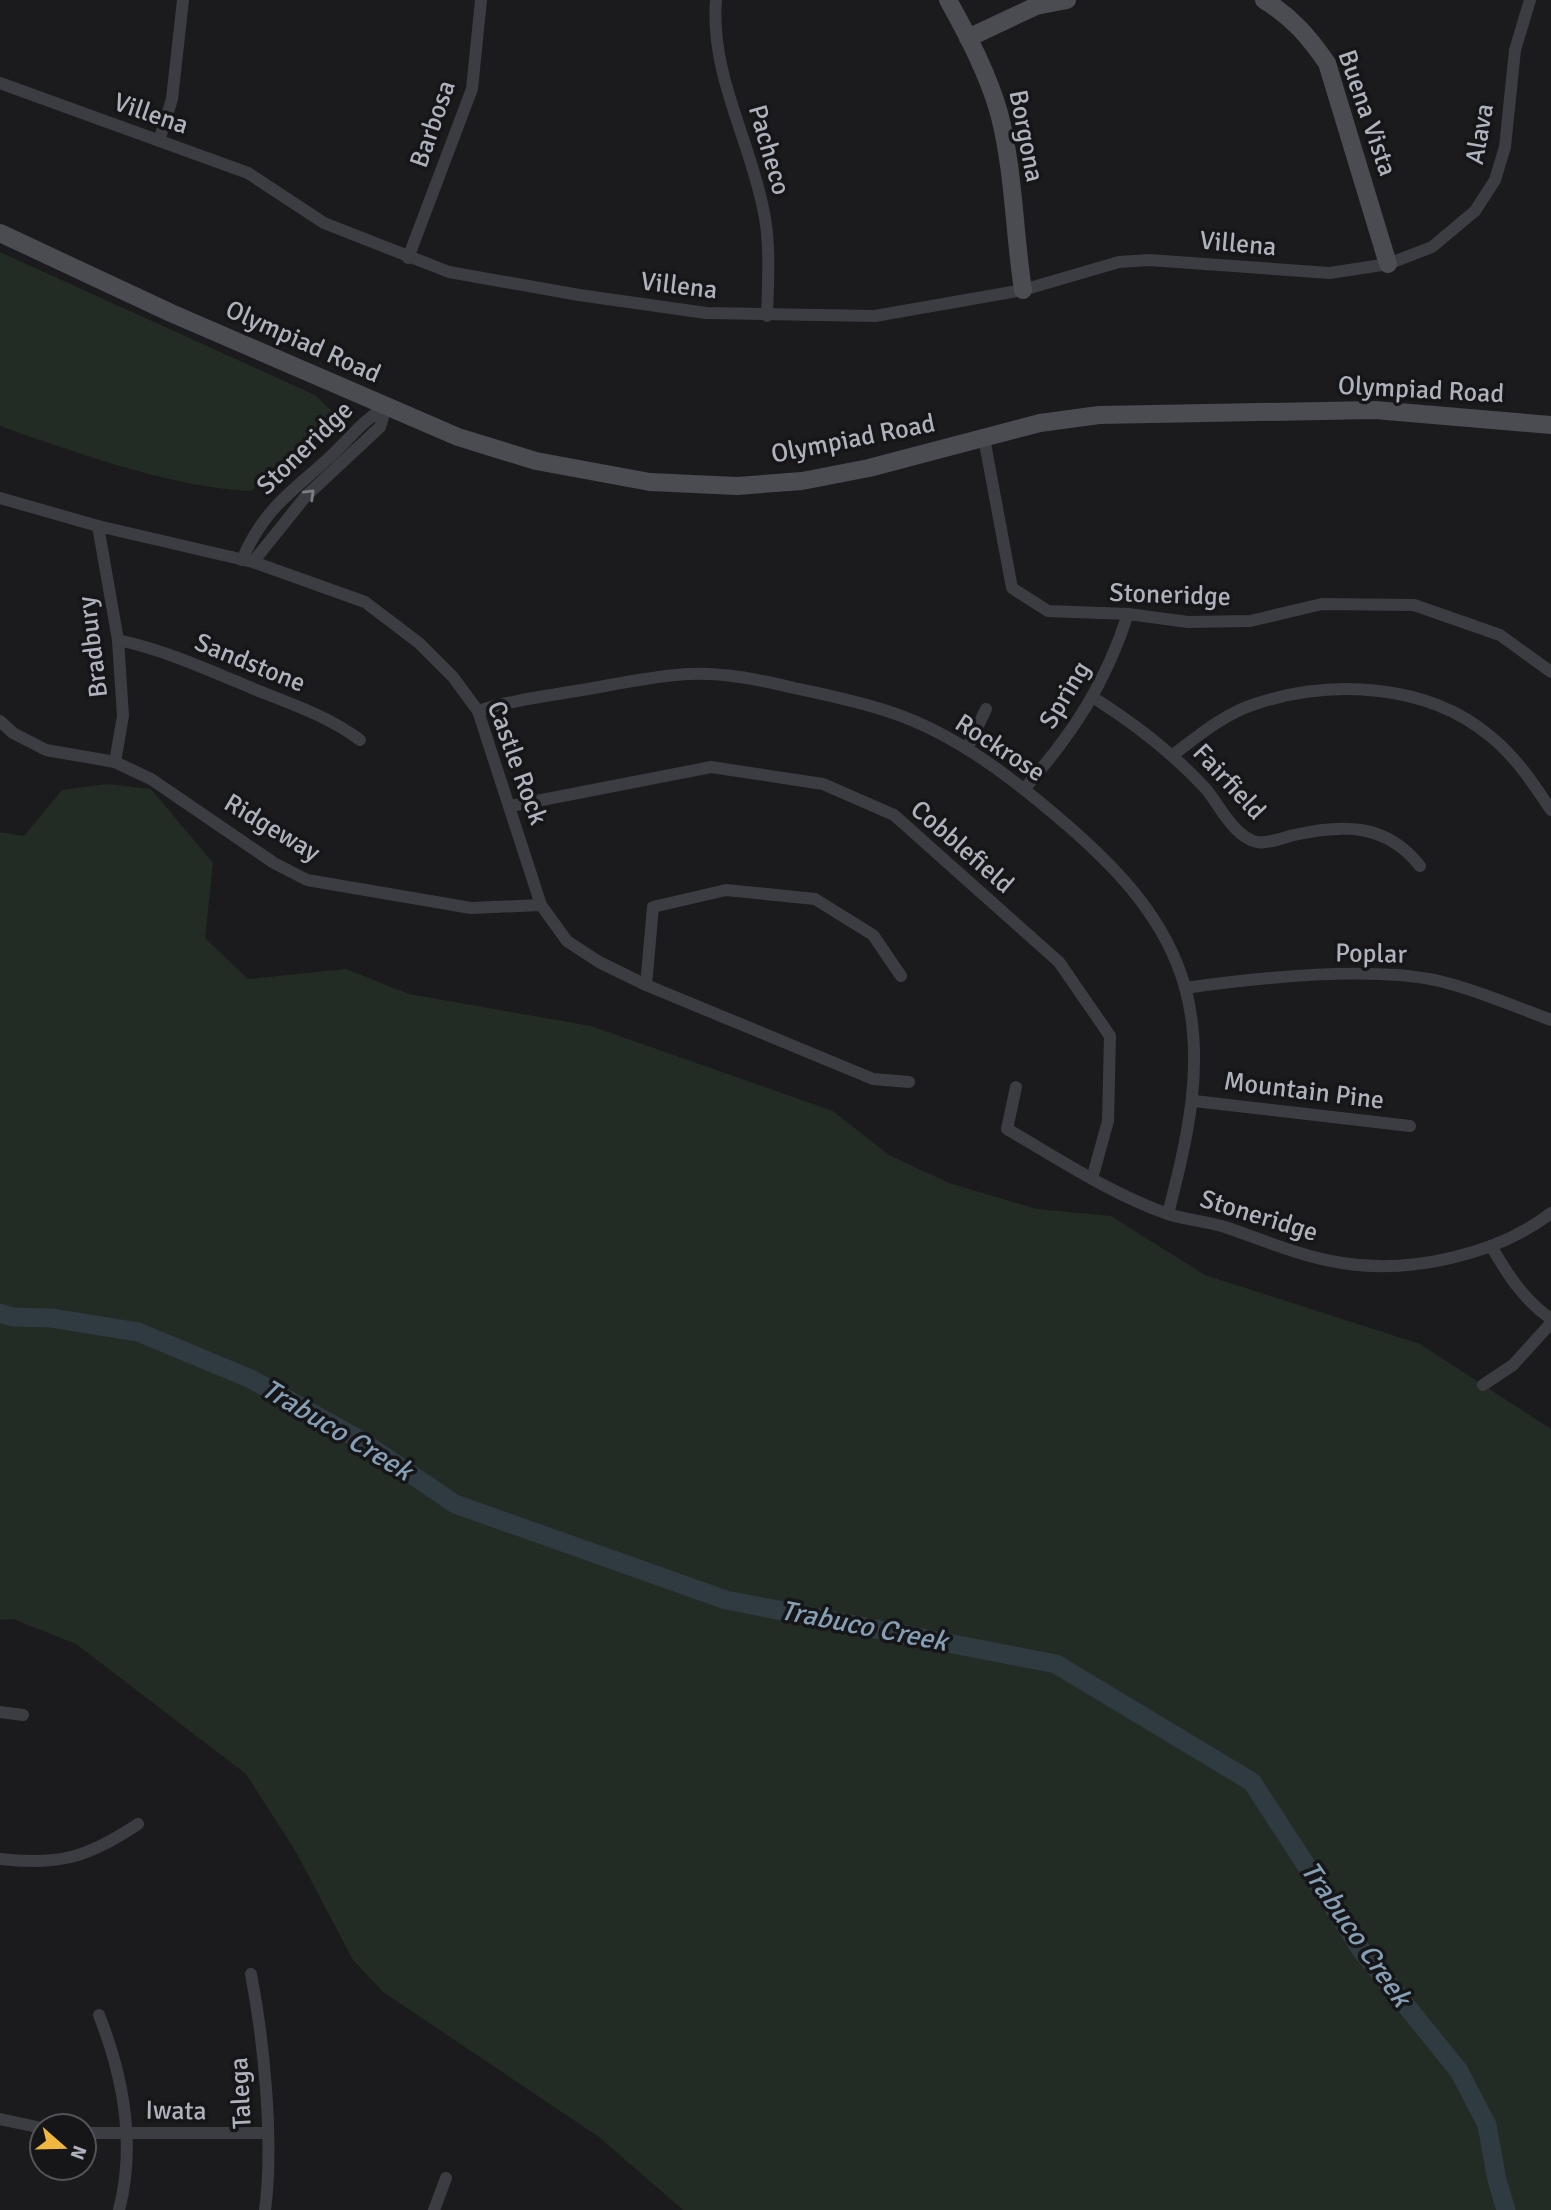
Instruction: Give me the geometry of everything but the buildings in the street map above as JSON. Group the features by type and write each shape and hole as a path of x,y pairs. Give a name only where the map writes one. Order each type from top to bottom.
{"main road":[{"name":"Borgona","path":"948,0 968,38 999,112 1023,290"},
{"path":"968,38 1036,6 1067,0"},
{"name":"Buena Vista","path":"1264,0 1287,14 1308,35 1327,63 1388,264"},
{"name":"Olympiad Road","path":"0,233 172,313 386,407 496,450 593,474 650,482 737,486 802,481 869,468 1040,423 1099,415 1375,410 1551,425"}],"street":[{"path":"159,141 172,99 183,0"},
{"name":"Barbosa","path":"408,258 472,89 481,0"},
{"name":"Pacheco","path":"716,0 714,19 719,63 764,210 768,251 767,316"},
{"name":"Alava","path":"1388,264 1432,247 1464,222 1485,198 1505,147 1515,50 1530,0"},
{"name":"Villena","path":"0,83 248,173 324,223 408,258 474,278 706,313 876,316 1023,290 1096,267 1136,261 1202,263 1305,273 1357,270 1388,264"},
{"name":"Stoneridge","path":"248,561 260,526 271,508 380,427 386,407"},
{"name":"Stoneridge","path":"984,438 1012,588 1048,611 1128,614 1188,622 1250,621 1322,604 1413,605 1500,635 1551,672"},
{"name":"Stoneridge","path":"248,561 275,535 306,496 354,444"},
{"name":"Castle Rock","path":"0,498 98,526 248,561 365,602 419,643 453,677 478,711 541,905 568,941 599,962 646,985 873,1079 909,1083"},
{"name":"Bradbury","path":"98,526 118,640 123,716 115,762"},
{"path":"260,526 275,535"},
{"name":"Spring","path":"1025,789 1062,746 1094,698 1117,649 1128,614"},
{"name":"Sandstone","path":"118,640 147,646 299,707 337,723 360,740"},
{"name":"Rockrose","path":"478,711 504,702 690,674 774,683 895,713 967,749 1025,789 1109,863 1136,893 1158,926 1185,988 1195,1044 1194,1101 1168,1214"},
{"path":"1173,755 1221,721 1254,705 1308,692 1342,690 1388,693 1426,700 1459,715 1489,735 1518,762 1551,810"},
{"name":"Fairfield","path":"1094,698 1173,755 1206,790 1244,838 1260,843 1326,828 1357,829 1385,836 1406,848 1420,866"},
{"path":"967,749 986,709"},
{"name":"Ridgeway","path":"0,721 13,733 46,750 115,762 150,779 274,863 307,880 471,908 541,905"},
{"name":"Cobblefield","path":"511,806 711,767 823,784 894,816 1059,962 1110,1036 1108,1121 1091,1179"},
{"path":"646,985 653,907 726,890 815,899 873,935 901,975"},
{"name":"Poplar","path":"1185,988 1305,977 1410,976 1437,981 1551,1020"},
{"name":"Stoneridge","path":"1016,1087 1007,1129 1091,1179 1168,1214 1218,1225 1318,1258 1345,1264 1422,1263 1491,1246 1551,1213"},
{"name":"Mountain Pine","path":"1194,1101 1410,1126"},
{"path":"1483,1385 1513,1365 1551,1321 1530,1304 1511,1281 1491,1246"},
{"path":"0,1712 23,1715"},
{"path":"0,1859 51,1862 85,1855 138,1824"},
{"name":"Talega","path":"251,1974 260,2020 267,2133 265,2210"},
{"path":"99,2015 122,2093 126,2134 124,2187 119,2210"},
{"path":"0,2119 28,2125"},
{"name":"Iwata","path":"98,2133 267,2133"},
{"path":"434,2210 446,2178"}],"shaded area":[{"path":"0,252 315,395 339,418 251,491 156,476 0,426"},
{"path":"107,784 151,789 213,863 205,938 248,979 346,969 409,994 591,1026 833,1111 889,1155 949,1183 1037,1209 1111,1216 1205,1275 1420,1344 1551,1429 1551,2210 683,2210 599,2137 383,1992 353,1960 296,1852 246,1774 76,1644 13,1619 0,1620 0,832 24,836 62,790"}],"waterway":[{"name":"Trabuco Creek","path":"0,1313 12,1317 51,1318 138,1332 251,1379 362,1441 455,1504 726,1600 1056,1664 1252,1782 1362,1951 1459,2071 1487,2125 1497,2180 1506,2210"}]}
